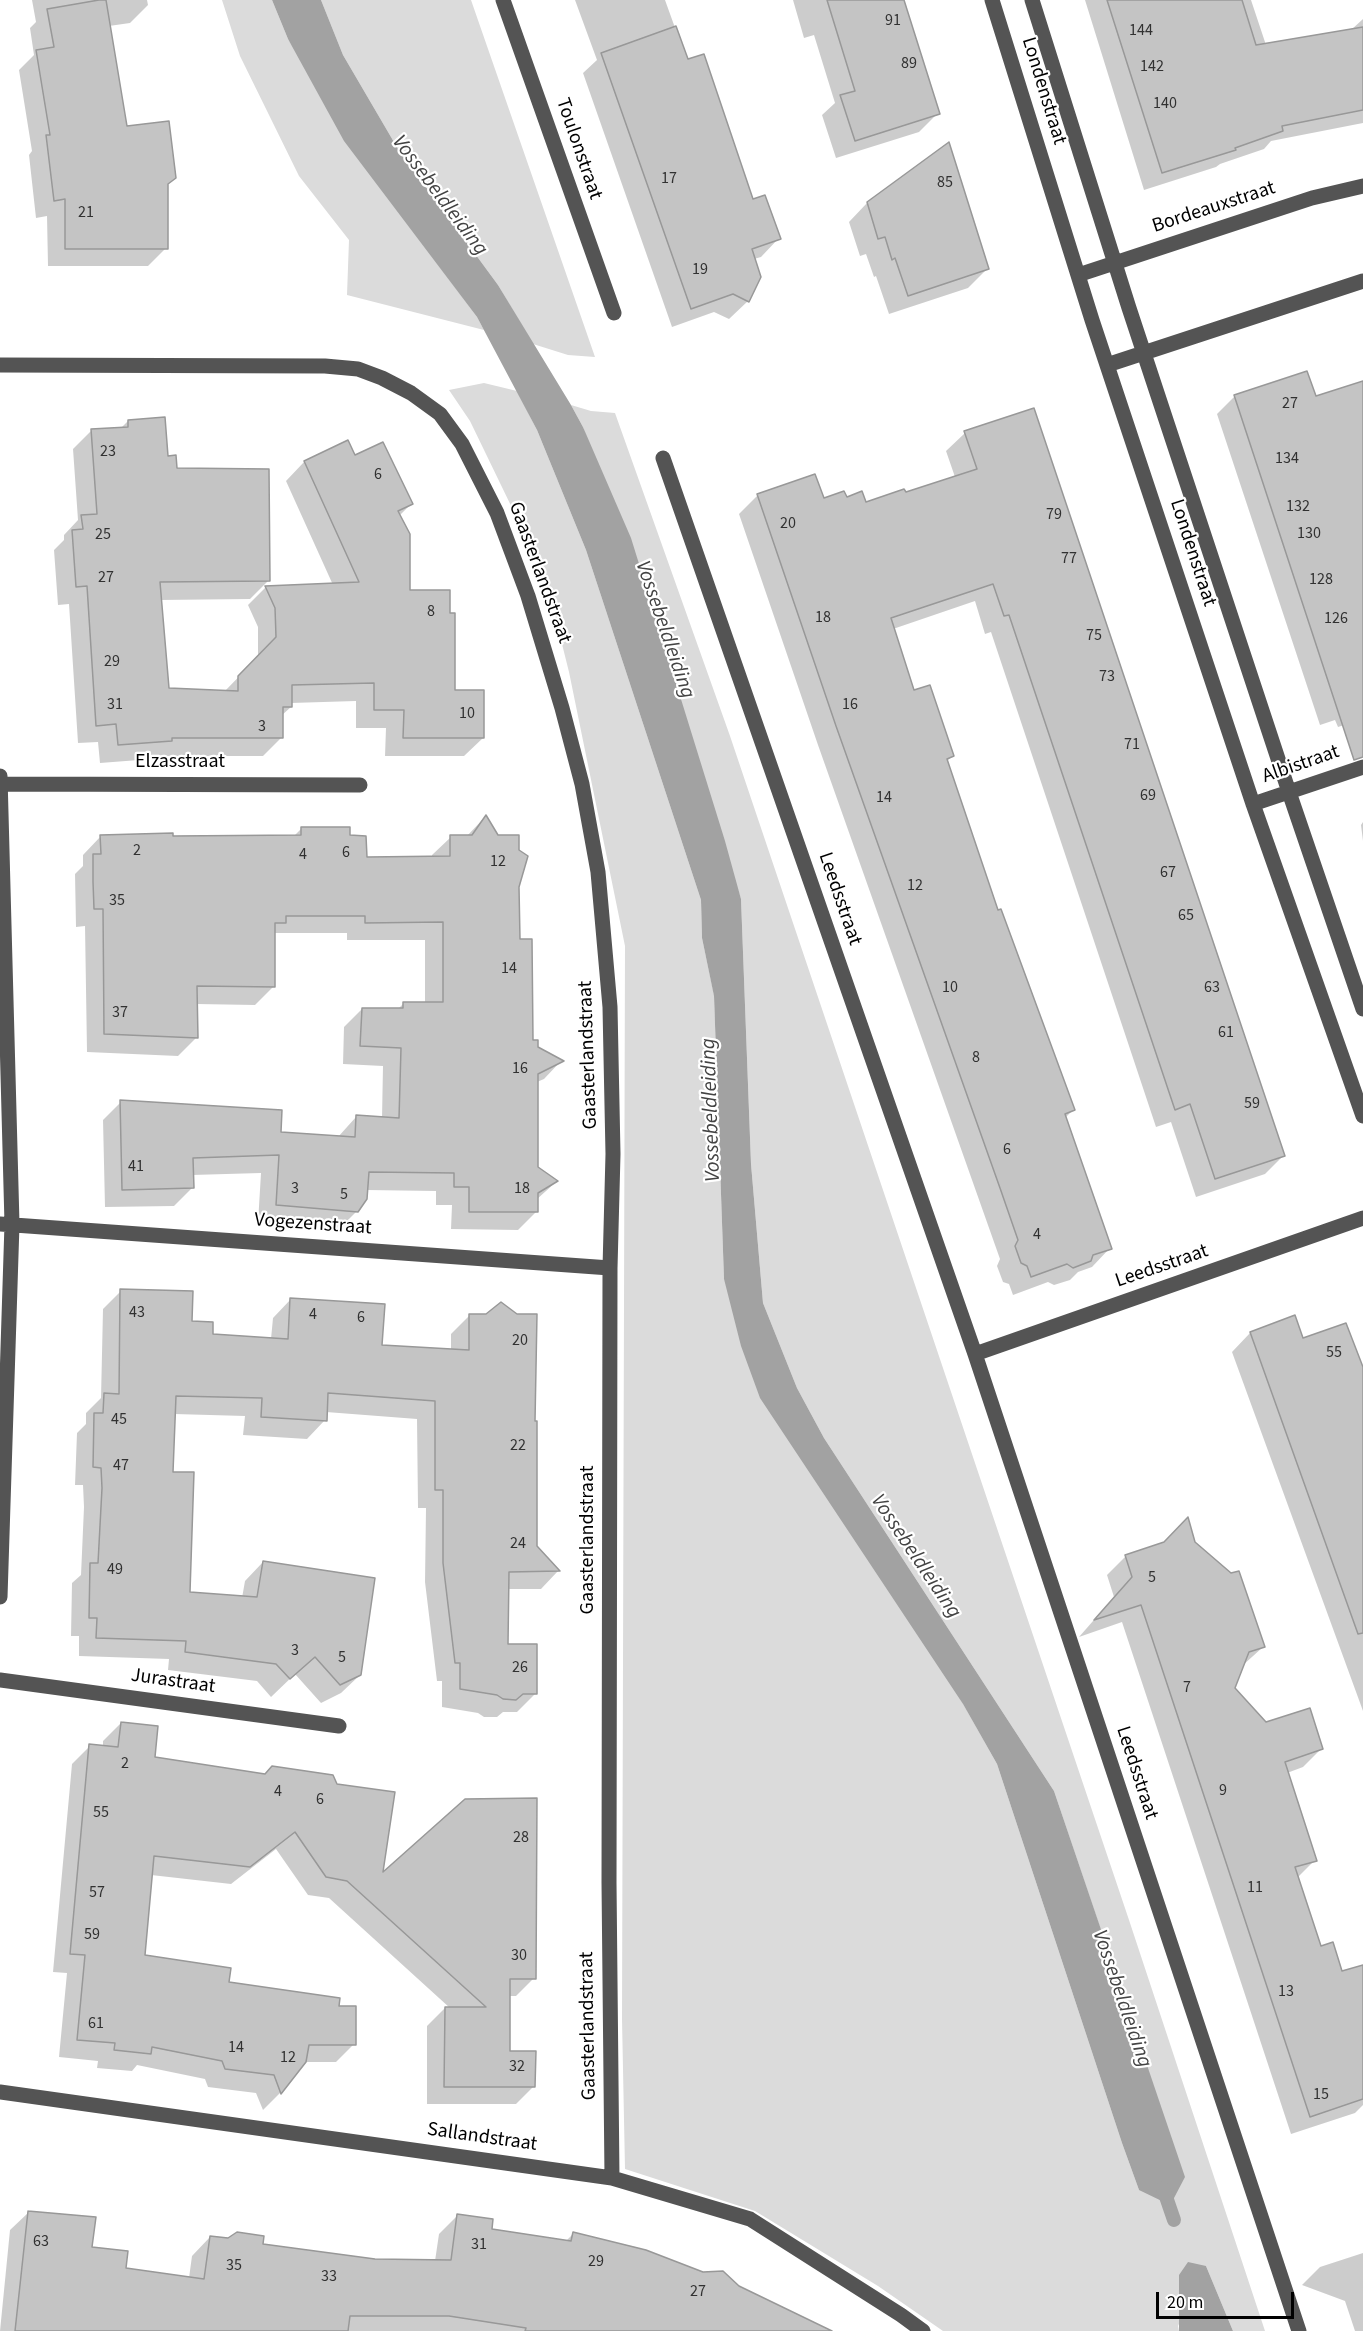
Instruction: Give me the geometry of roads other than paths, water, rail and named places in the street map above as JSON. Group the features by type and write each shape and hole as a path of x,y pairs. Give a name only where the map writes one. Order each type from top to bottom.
{"street":[{"name":"Toulonstraat","path":"503,0 614,313"},
{"name":"Londenstraat","path":"992,0 1107,365 1253,804 1363,1116"},
{"name":"Londenstraat","path":"1032,0 1144,353 1363,1009"},
{"name":"Bordeauxstraat","path":"1078,275 1312,198 1363,186"},
{"path":"1107,365 1363,281"},
{"name":"Gaasterlandstraat","path":"0,365 314,365 358,369 411,393 440,414 462,444 497,513 528,597 562,708 582,784 598,872 610,1007 614,1154 610,1268 609,1882 612,2178"},
{"name":"Leedsstraat","path":"663,458 975,1354 1299,2331"},
{"name":"Albistraat","path":"1253,804 1363,766"},
{"path":"0,776 6,1224 0,1597"},
{"name":"Elzasstraat","path":"0,784 360,785"},
{"name":"Leedsstraat","path":"975,1354 1363,1218"},
{"name":"Vogezenstraat","path":"6,1224 610,1268"},
{"name":"Jurastraat","path":"0,1680 339,1726"},
{"name":"Sallandstraat","path":"0,2092 612,2178 750,2219 902,2315 923,2331"}],"water":[{"path":"272,0 321,0 343,55 398,149 498,285 571,405 583,427 631,538 741,899 751,1164 763,1303 797,1388 824,1438 1054,1791 1185,2177 1174,2198 1168,2204 1139,2190 997,1764 963,1704 760,1398 741,1346 724,1279 714,996 702,938 701,900 586,550 537,430 477,317 344,141 288,39"},
{"path":"1188,2262 1206,2266 1233,2331 1179,2331 1179,2275"}],"waterway":[{"name":"Vossebeldleiding","path":"1163,2188 1174,2220"}]}
